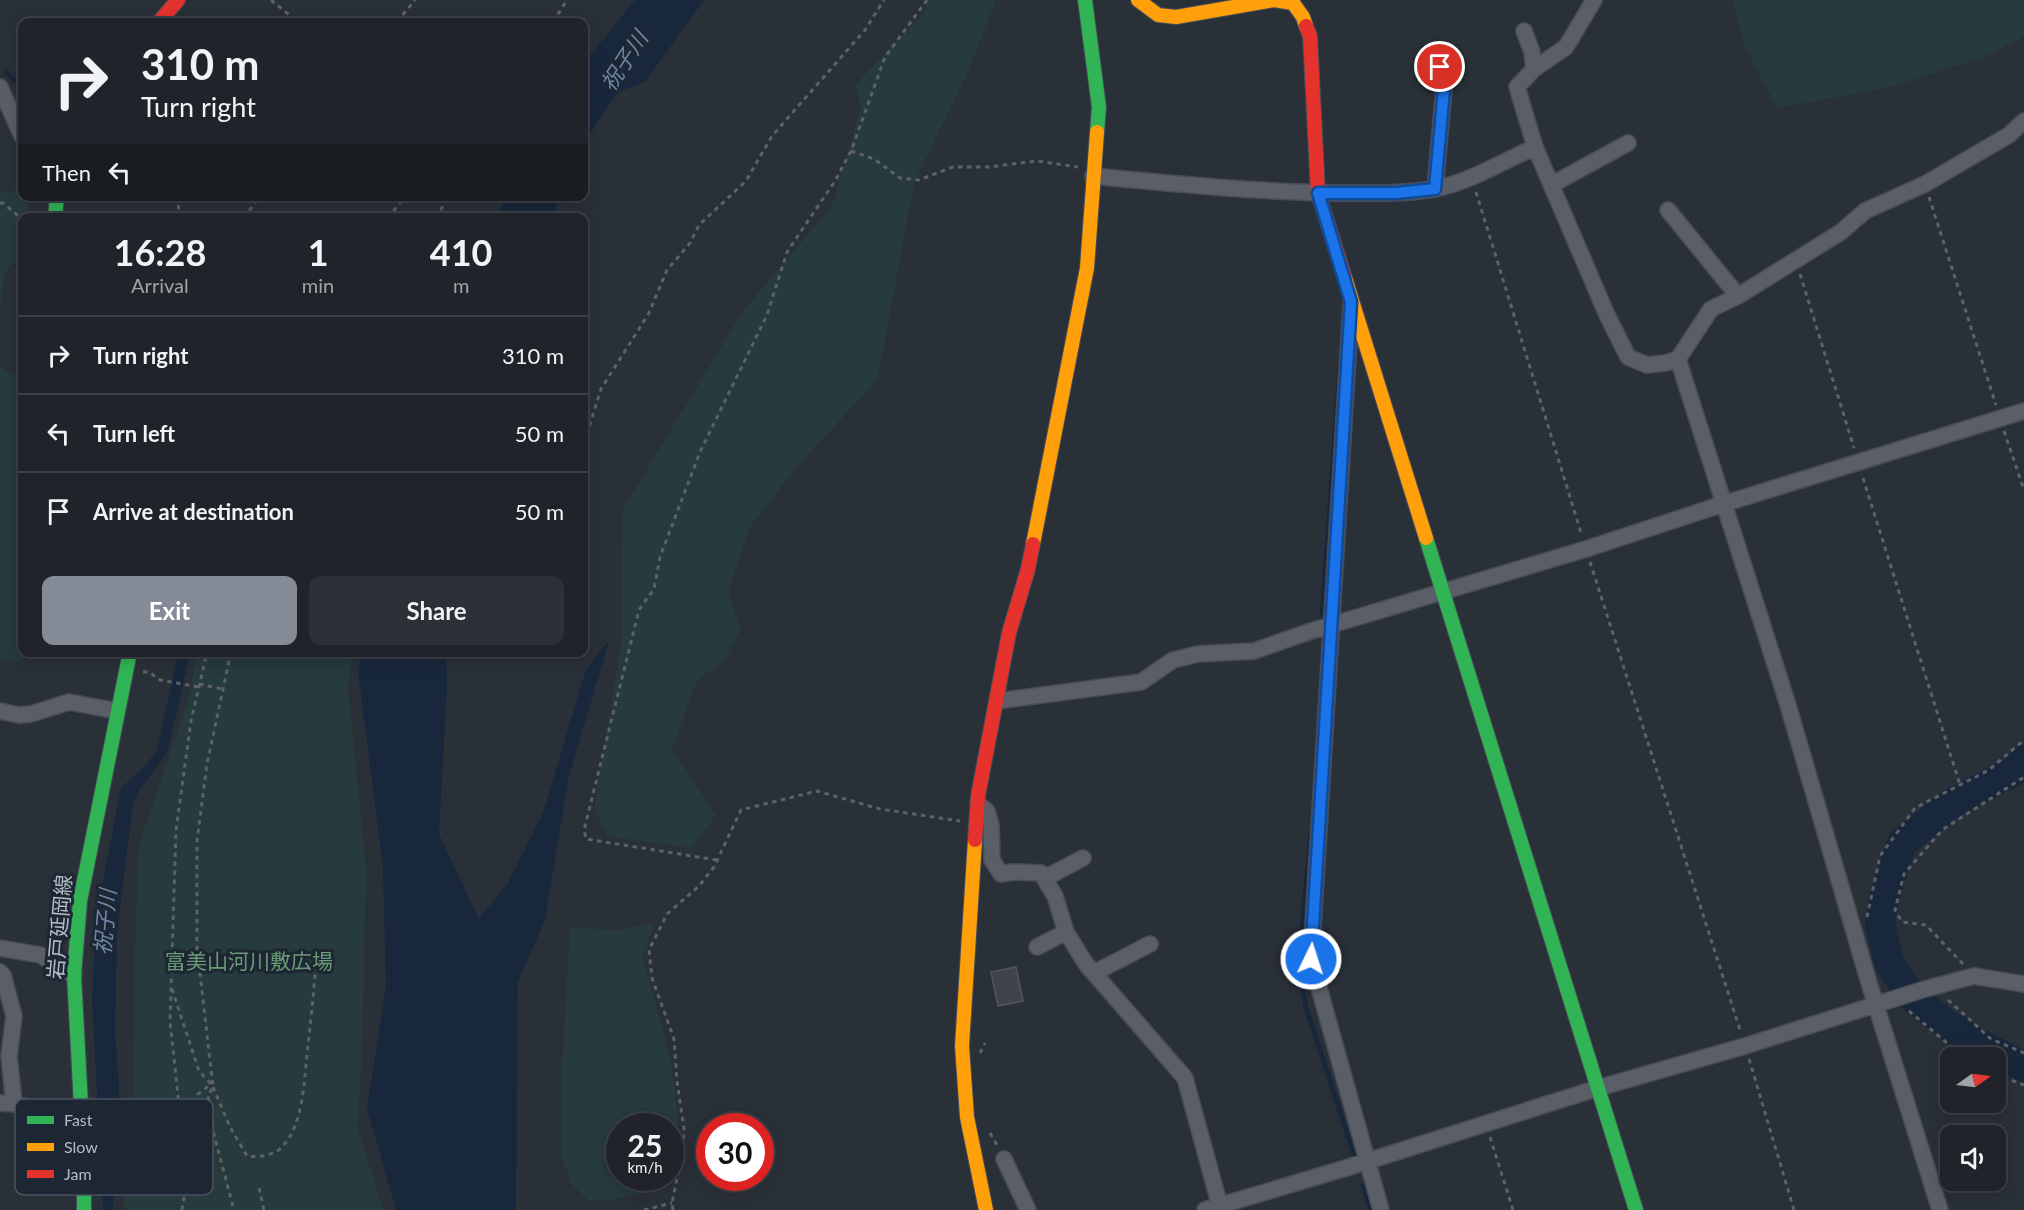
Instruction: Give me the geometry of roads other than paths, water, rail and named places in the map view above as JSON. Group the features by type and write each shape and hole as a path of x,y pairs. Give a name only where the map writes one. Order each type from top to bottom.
{"street":[{"path":"162,18 178,0"},
{"path":"986,1210 967,1117 962,1046 973,857 978,796 1009,633 1033,546 1087,268 1099,107 1084,0"},
{"path":"1137,0 1158,15 1176,17 1274,0 1297,4 1303,17 1310,36 1318,193 1636,1210"},
{"path":"1594,0 1566,47 1534,69 1517,87 1535,147 1607,315 1628,357 1647,365 1677,359 1711,309 1738,296 1842,232 1865,211 1925,184 2009,135 2024,121"},
{"path":"1524,31 1532,52 1534,69"},
{"path":"1435,189 1444,89 1440,67"},
{"path":"0,87 18,127"},
{"path":"1551,185 1628,143"},
{"path":"1093,172 1218,189 1396,193 1435,189 1472,178 1535,147"},
{"path":"1668,210 1738,296"},
{"path":"1351,302 1311,959 1366,1161 1382,1210"},
{"path":"1677,359 1788,705 1875,1004 1940,1210"},
{"path":"997,701 1141,682 1173,660 1198,654 1254,651 1442,590 1586,549 2024,411"},
{"name":"岩戸延岡線","path":"81,1099 74,975 80,901 129,657"},
{"path":"0,711 31,714 69,702 117,711"},
{"path":"978,804 987,811 992,825 992,860 1001,874 1041,873 1055,896 1066,933 1094,973 1185,1078 1215,1208 1598,1088 1745,1046 1929,988 1974,976 2024,984"},
{"path":"1045,878 1083,858"},
{"path":"1037,947 1066,933"},
{"path":"1094,973 1150,944"},
{"path":"0,948 40,955 74,975"},
{"path":"0,972 3,975 14,1016 7,1103"},
{"path":"1004,1159 1028,1210"}],"water":[{"path":"635,0 704,0 645,82 618,92 588,137 588,58"},
{"path":"505,201 557,201 555,213 499,213"},
{"path":"610,638 569,776 545,920 518,982 516,1210 396,1210 367,1108 386,986 383,869 358,672 361,657 446,657 447,686 439,834 479,919 508,883 543,813 585,672"},
{"path":"177,657 189,657 168,751 138,792 134,802 117,937 115,1032 118,1099 97,1099 92,998 97,912 121,788 145,766 157,750"},
{"path":"102,1195 114,1195 113,1210 103,1210"}],"waterway":[{"name":"祝子川","path":"7,73 18,83"},
{"path":"1322,615 1340,368"},
{"path":"2024,760 2013,772 1952,803 1902,843 1884,897 1880,924 1889,962 1912,997 1954,1030 1959,1030 1964,1036 2024,1067"},
{"path":"1311,833 1299,959 1300,975 1306,1007 1355,1158"},
{"path":"1363,1185 1371,1210"}],"park label":[{"name":"富美山河川敷広場","path":"249,962"}]}
